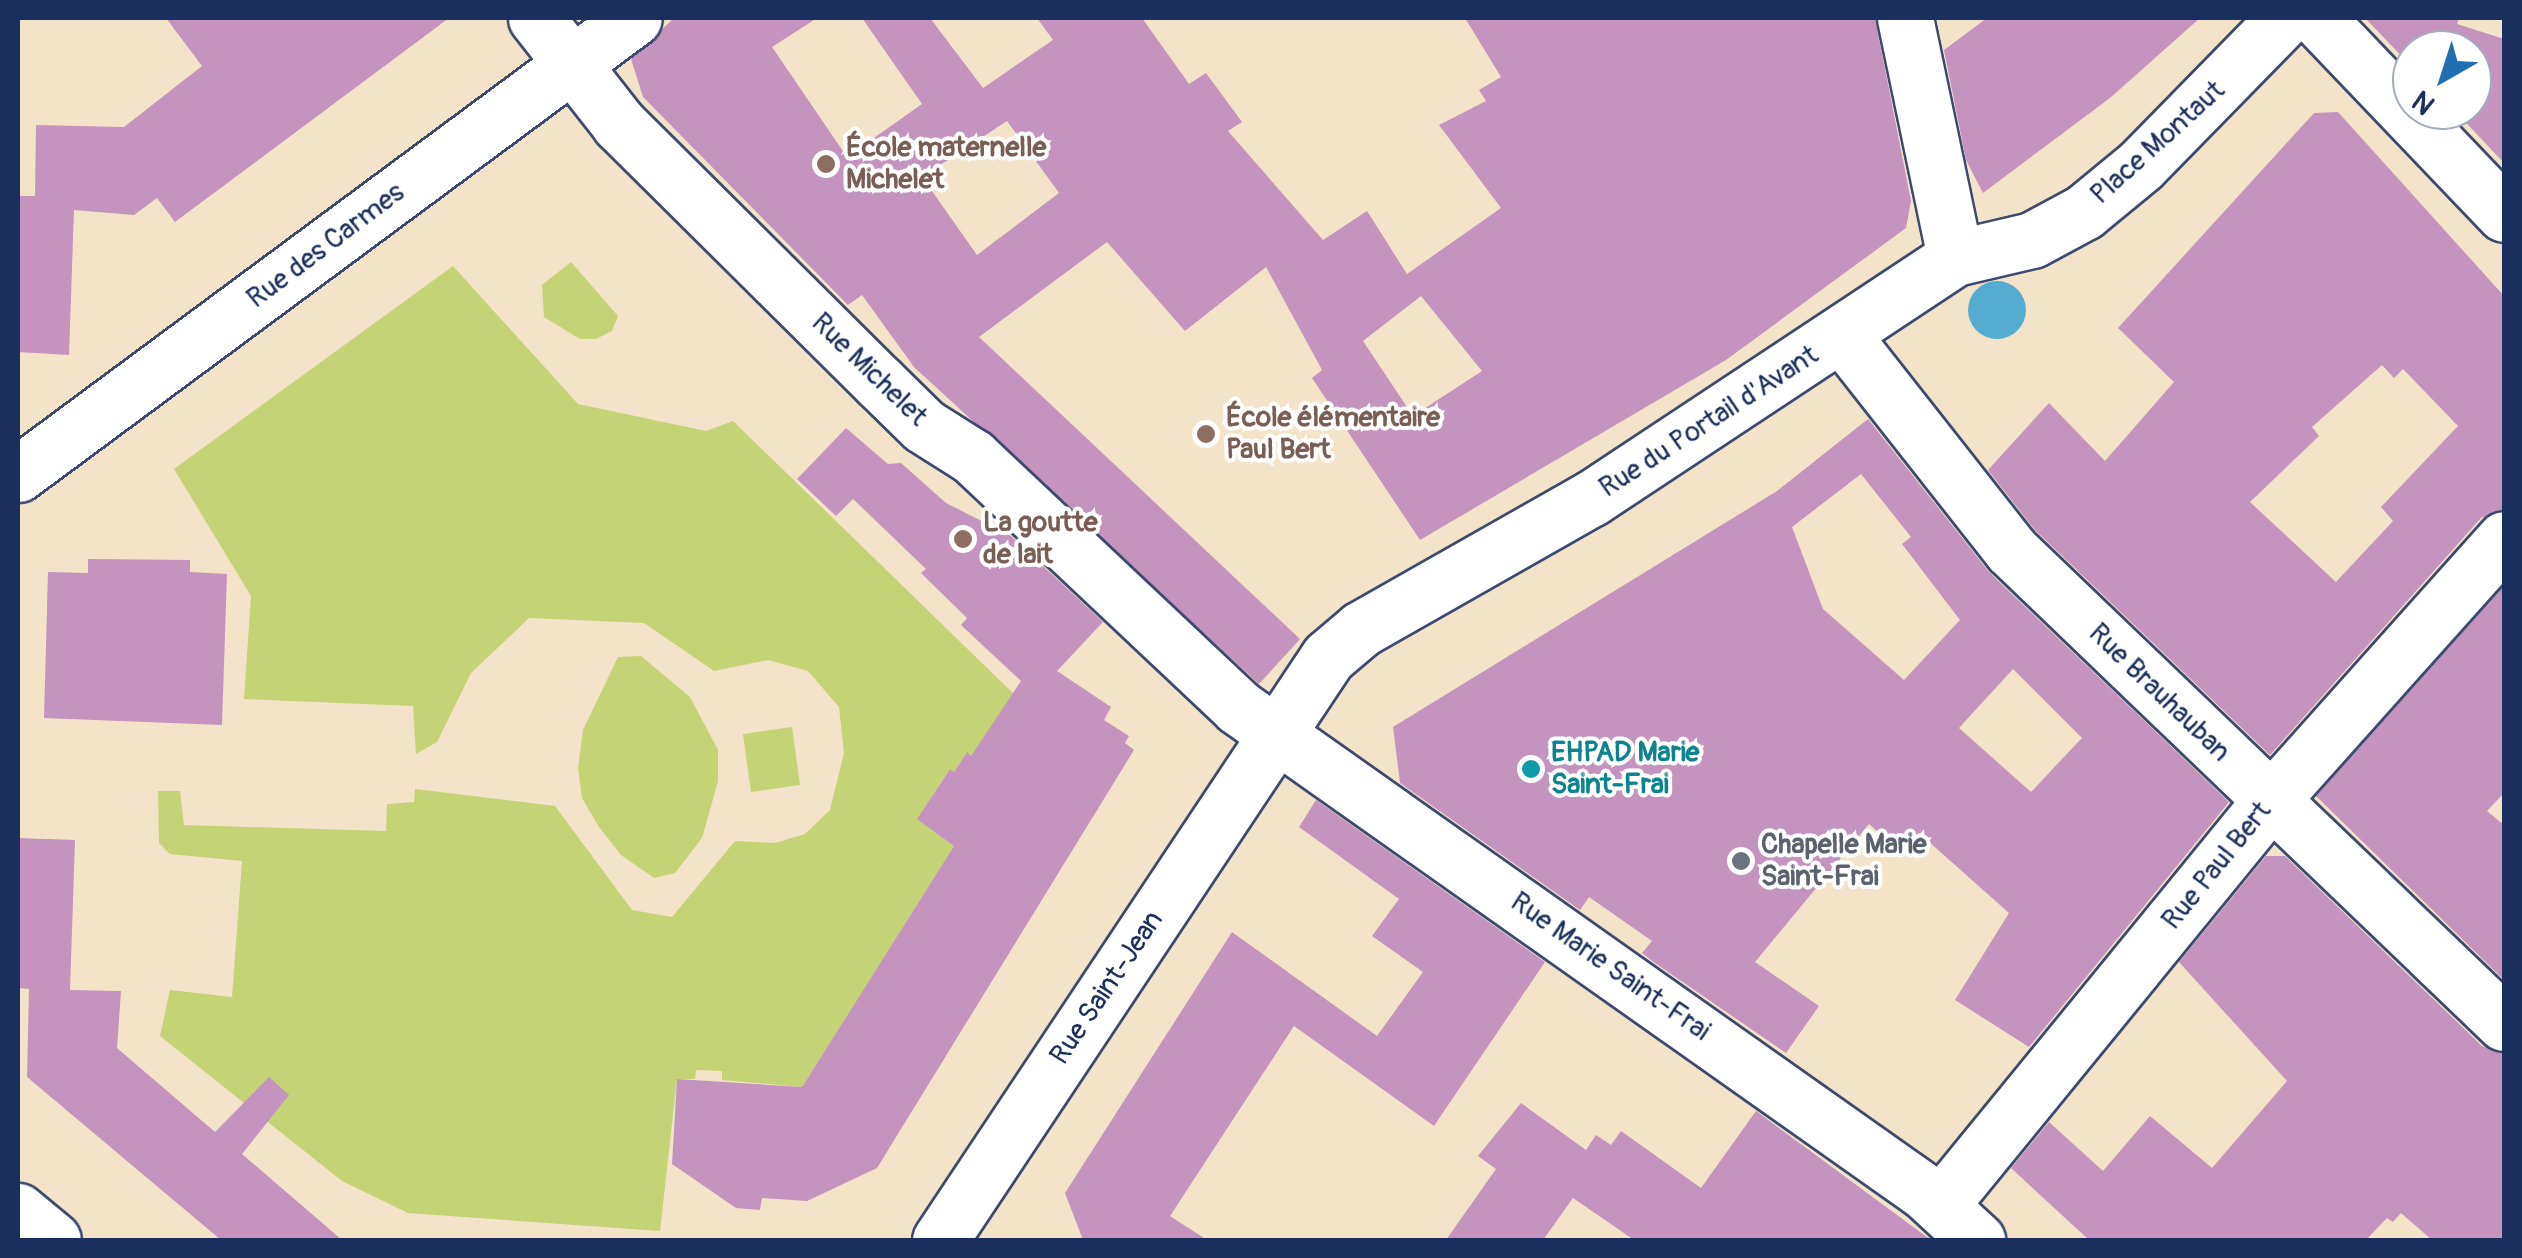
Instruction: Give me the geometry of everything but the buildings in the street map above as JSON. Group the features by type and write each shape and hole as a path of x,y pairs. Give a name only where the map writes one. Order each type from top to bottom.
{"street":[{"name":"Rue Michelet","path":"536,18 568,66 924,426 973,457 1276,735"},
{"name":"Rue des Carmes","path":"18,474 634,18"},
{"path":"1905,18 1956,258"},
{"name":"Place Montaut","path":"1956,258 2032,240 2084,212 2154,152 2285,18"},
{"path":"2317,18 2504,214"},
{"name":"Rue du Portail d'Avant","path":"1276,735 1328,658 1360,630 1592,498 1956,258"},
{"name":"Rue Brauhauban","path":"1842,335 2011,550 2504,1024"},
{"name":"Rue Paul Bert","path":"1959,1222 2271,800 2504,538"},
{"name":"Rue Marie Saint-Frai","path":"1276,735 1959,1222"},
{"name":"Rue Saint-Jean","path":"940,1240 1276,735"},
{"path":"18,1211 52,1240"}],"green space":[{"path":"571,262 618,316 612,331 596,339 580,339 544,317 542,285"},
{"path":"453,266 578,404 706,431 733,421 1019,699 971,756 966,753 954,772 949,770 918,818 954,846 802,1087 722,1080 722,1071 696,1070 695,1079 677,1079 660,1231 408,1213 342,1181 160,1036 170,990 232,997 242,861 170,854 159,843 158,791 180,791 184,825 386,831 387,804 414,802 415,789 555,806 632,910 672,917 735,841 775,843 805,834 830,810 844,753 839,707 808,671 768,660 714,671 644,623 529,618 471,673 437,742 416,754 413,706 244,699 251,596 174,469"},
{"path":"641,656 690,697 718,750 718,781 702,838 675,873 654,878 621,855 599,827 582,798 578,768 583,730 618,657"},
{"path":"792,727 800,785 751,792 743,734"}],"water":[{"path":"1997,281 2018,289 2026,310 2018,331 1997,339 1976,331 1968,310 1976,289"}],"place":[{"name":"École maternelle Michelet","path":"826,164"},
{"name":"École élémentaire Paul Bert","path":"1206,434"},
{"name":"La goutte de lait","path":"963,539"},
{"name":"EHPAD Marie Saint-Frai","path":"1531,769"},
{"name":"Chapelle Marie Saint-Frai","path":"1741,861"}]}
